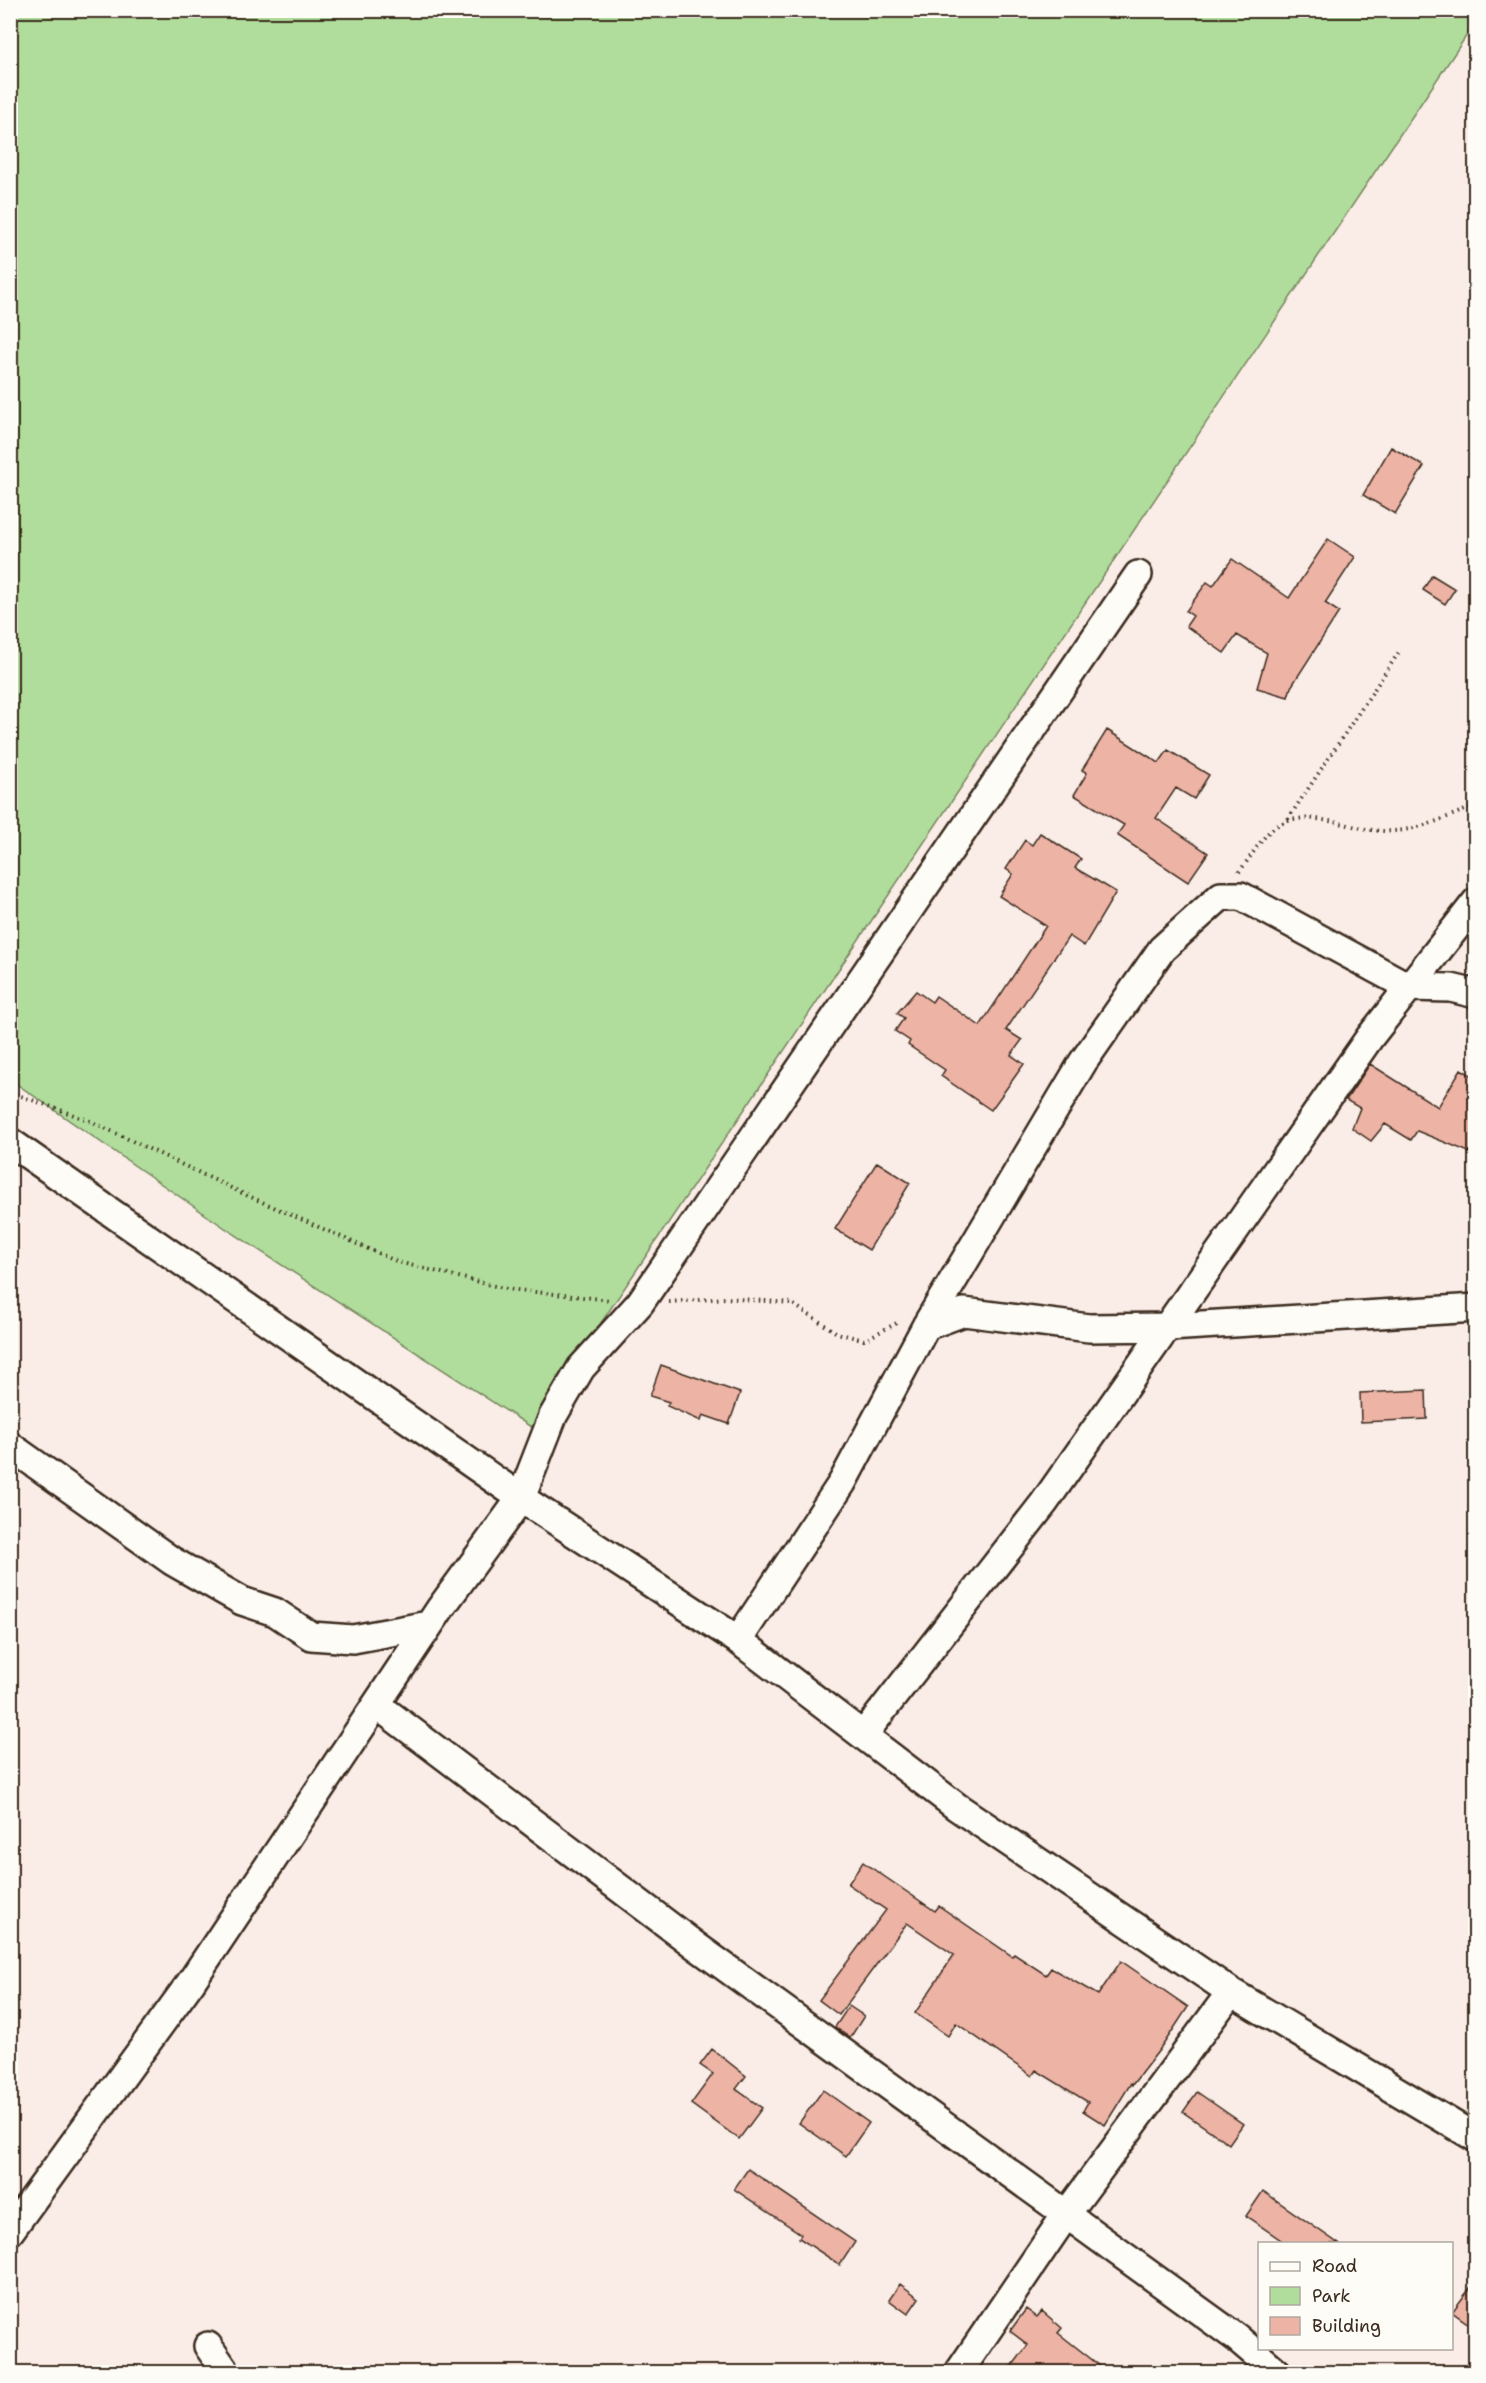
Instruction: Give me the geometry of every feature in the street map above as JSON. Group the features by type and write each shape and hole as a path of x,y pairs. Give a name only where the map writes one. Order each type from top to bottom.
{"street":[{"path":"10,2231 191,1982 429,1625 521,1498 553,1416 581,1368 640,1303 1138,575"},
{"path":"738,1641 842,1483 926,1326 1083,1062 1162,949 1221,896 1241,896 1409,987 1451,988 1476,994"},
{"path":"864,1734 1044,1503 1370,1037 1476,902"},
{"path":"10,1142 521,1498 738,1641 864,1734 957,1808 1231,1992 1476,2138"},
{"path":"926,1326 964,1312 1089,1328 1169,1327 1476,1308"},
{"path":"10,1446 172,1561 242,1601 275,1612 311,1636 353,1639 429,1625"},
{"path":"377,1705 696,1946 1065,2216 1237,2338 1277,2373"},
{"path":"959,2373 1065,2216 1231,1992"},
{"path":"207,2346 226,2373"}],"path":[{"path":"1221,896 1269,833 1288,820 1399,652"},
{"path":"1288,820 1314,819 1382,831 1413,829 1476,806"},
{"path":"10,1092 88,1120 244,1194 399,1262 507,1289 640,1303 726,1298 791,1303 837,1334 864,1340 900,1321 926,1326"}],"green space":[{"path":"11,11 1475,11 1475,23 531,1427 225,1228 11,1080"}],"building":[{"path":"1391,447 1424,466 1395,514 1363,495"},
{"path":"1328,539 1355,557 1325,603 1339,612 1291,687 1288,697 1257,688 1267,653 1237,635 1224,653 1186,626 1193,616 1186,611 1207,582 1213,586 1232,559 1289,598"},
{"path":"1432,575 1455,589 1445,604 1423,590"},
{"path":"1107,730 1159,763 1168,750 1209,775 1194,799 1176,788 1156,818 1208,853 1188,882 1117,835 1124,825 1074,795 1087,773 1082,770"},
{"path":"1040,833 1081,859 1075,868 1116,892 1084,946 1069,936 1006,1030 1022,1040 1011,1055 1024,1064 991,1110 941,1076 945,1070 908,1045 910,1041 895,1031 904,1018 897,1013 916,991 932,1002 936,996 980,1026 1046,926 999,896 1013,874 1006,869 1025,840 1032,845"},
{"path":"1370,1064 1438,1107 1461,1069 1476,1078 1476,1155 1417,1131 1411,1140 1385,1124 1371,1141 1352,1128 1360,1108 1346,1100"},
{"path":"877,1162 910,1183 869,1250 835,1229"},
{"path":"661,1365 740,1393 729,1424 703,1415 701,1421 667,1406 669,1402 650,1396"},
{"path":"1426,1390 1427,1419 1361,1422 1360,1393"},
{"path":"863,1862 935,1911 939,1906 1012,1956 1014,1954 1046,1975 1051,1968 1098,1995 1121,1961 1188,2007 1163,2045 1132,2085 1131,2083 1105,2125 1083,2111 1088,2102 1036,2070 1032,2076 956,2023 948,2036 915,2013 954,1955 907,1923 839,2015 819,2000 886,1910 848,1884"},
{"path":"849,2006 864,2016 850,2038 835,2027"},
{"path":"712,2049 746,2076 736,2089 762,2108 739,2139 691,2104 713,2074 700,2065"},
{"path":"823,2090 869,2123 846,2156 799,2123"},
{"path":"1197,2092 1243,2124 1229,2144 1183,2112"},
{"path":"748,2169 855,2242 840,2265 799,2238 801,2234 734,2189"},
{"path":"1263,2191 1336,2242 1284,2242 1246,2216"},
{"path":"1476,2280 1476,2329 1453,2311"},
{"path":"900,2284 919,2298 908,2314 889,2300"},
{"path":"1026,2309 1037,2317 1042,2311 1062,2328 1058,2333 1109,2373 1007,2373 1028,2345 1010,2331"}]}
